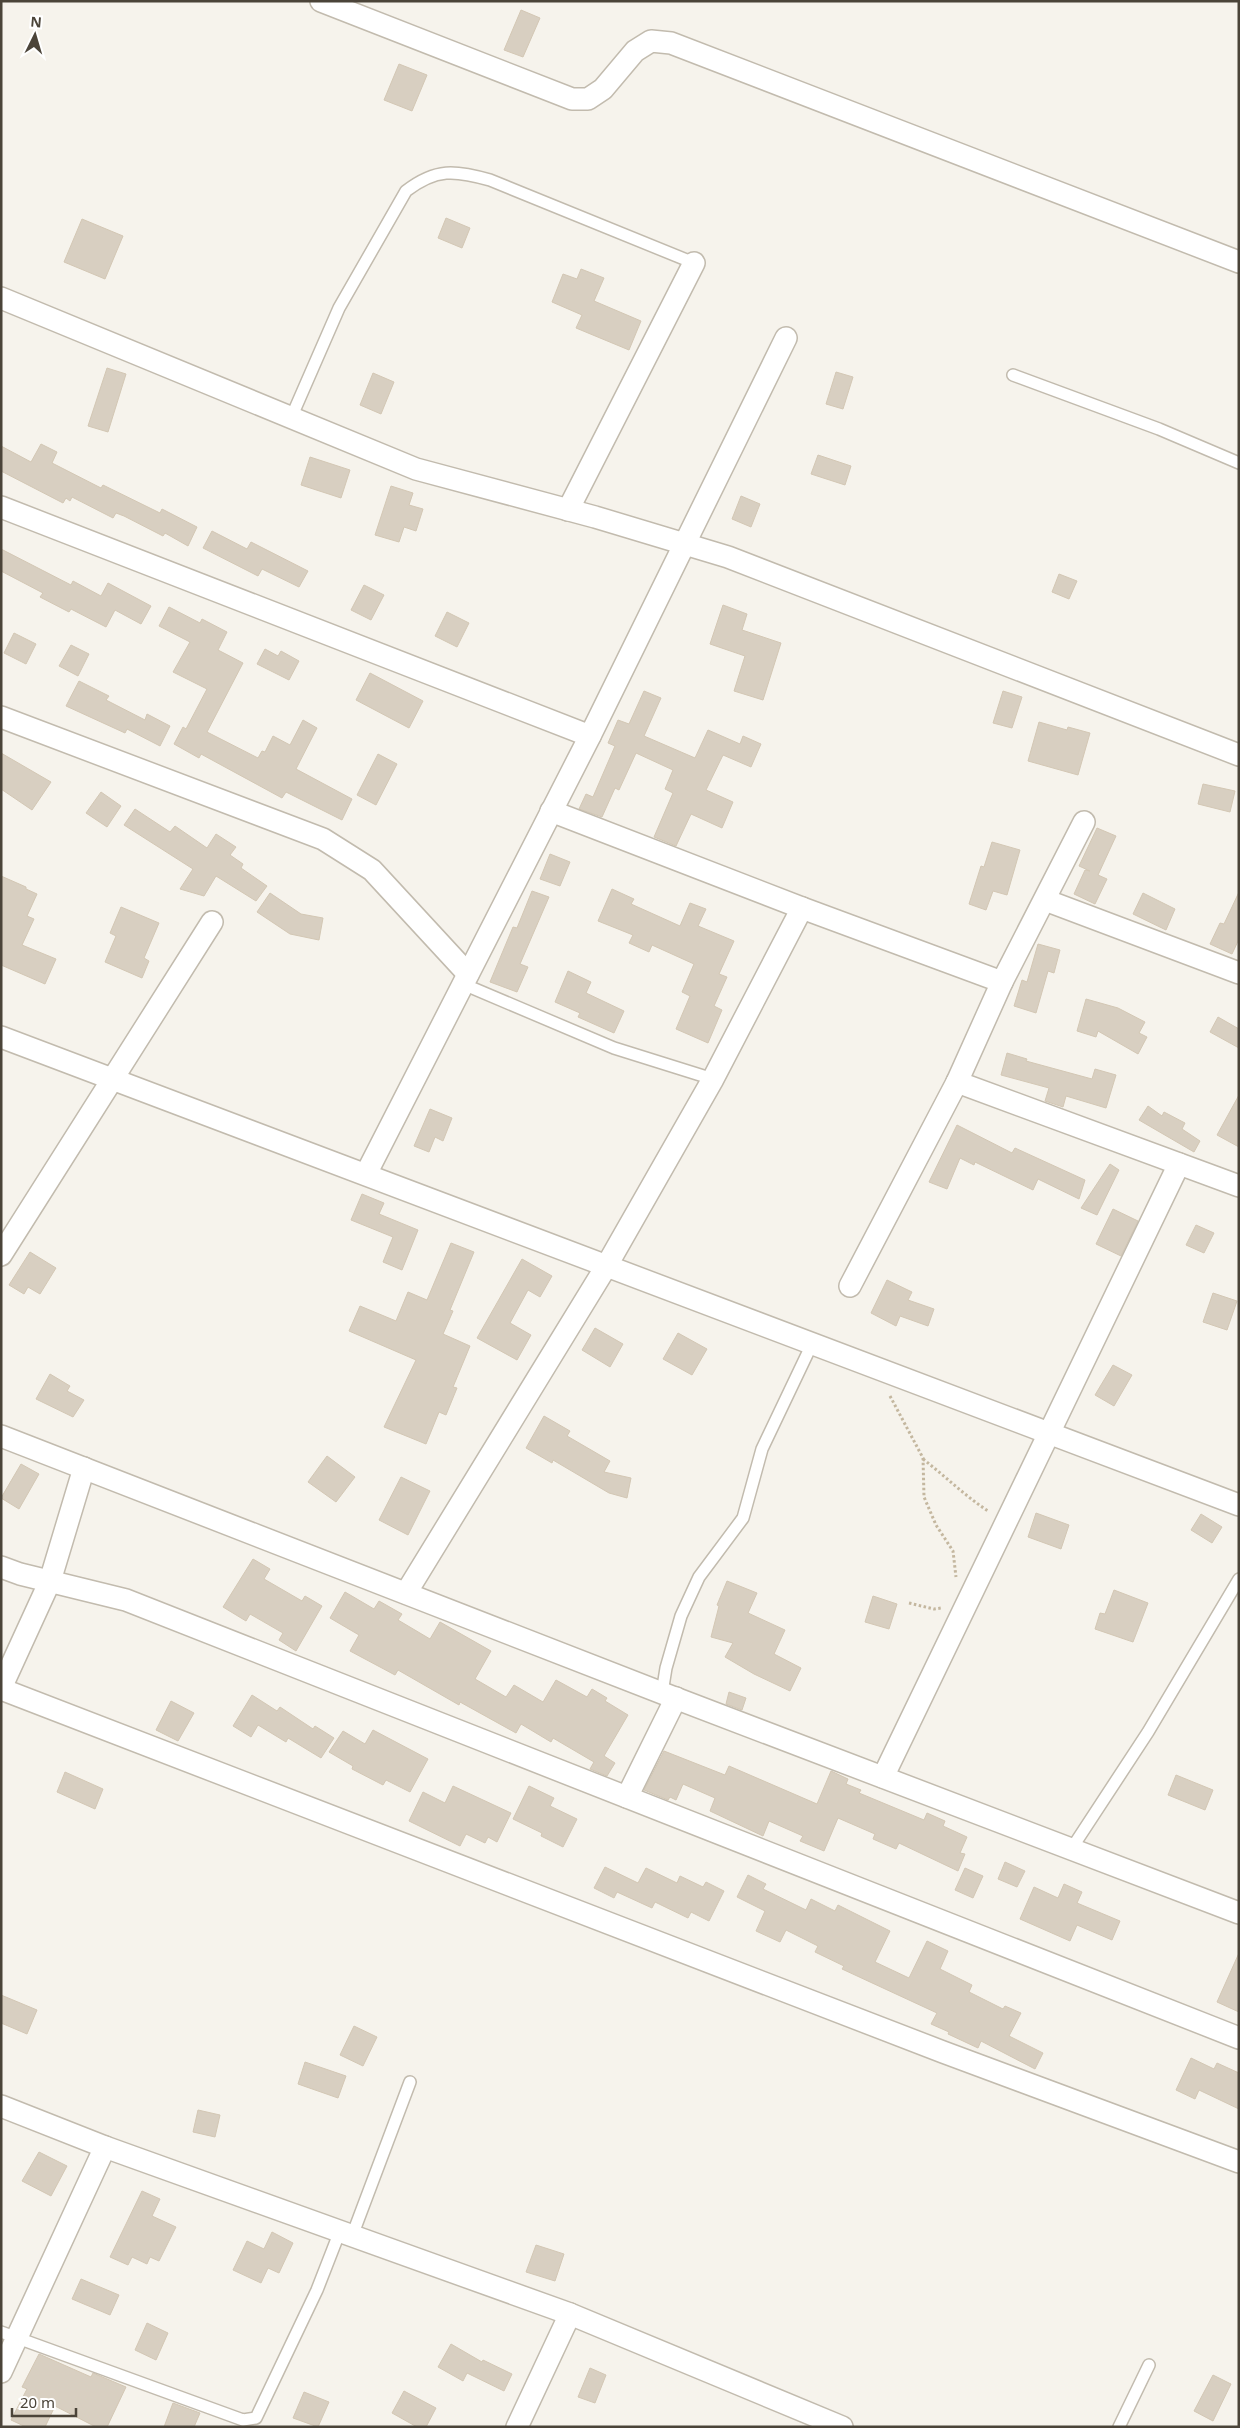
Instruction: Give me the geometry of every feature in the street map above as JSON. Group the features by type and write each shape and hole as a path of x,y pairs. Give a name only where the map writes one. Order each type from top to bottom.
{"street":[{"path":"321,1 572,99 588,99 603,89 634,51 650,41 671,43 1239,262"},
{"path":"568,510 694,263"},
{"path":"1,298 416,469 568,510 738,561 1239,755"},
{"path":"366,1174 590,736 786,338"},
{"path":"1,508 590,736"},
{"path":"1,717 323,838 372,870 466,979"},
{"path":"551,811 802,908 1002,982"},
{"path":"850,1286 957,1082 1002,982 1084,822"},
{"path":"1045,900 1239,973"},
{"path":"406,1593 607,1265 714,1079 802,908"},
{"path":"1,1254 212,922"},
{"path":"1,1037 1239,1505"},
{"path":"957,1082 1239,1186"},
{"path":"883,1777 1179,1164"},
{"path":"1,1436 669,1696 1239,1913"},
{"path":"84,1468 50,1581 1,1689 934,2049 1239,2162"},
{"path":"1,1567 20,1574 126,1600 1239,2038"},
{"path":"627,1797 669,1696"},
{"path":"1,2106 105,2147 570,2314 808,2420 842,2427"},
{"path":"1,2372 9,2335 105,2147"},
{"path":"517,2427 570,2314"}],"lane":[{"path":"291,418 339,308 406,192 420,181 440,174 463,172 490,180 694,263"},
{"path":"1014,375 1159,429 1239,463"},
{"path":"466,979 614,1048 714,1079"},
{"path":"669,1696 666,1668 681,1616 699,1577 743,1518 762,1449 812,1344"},
{"path":"1072,1848 1148,1732 1239,1579"},
{"path":"9,2335 243,2420 256,2418 346,2233 410,2082"},
{"path":"1119,2427 1149,2365"}],"path":[{"path":"888,1373 890,1397 923,1458 969,1498 994,1516 1008,1517"},
{"path":"923,1458 924,1497 936,1525 953,1551 956,1579 954,1585"},
{"path":"909,1603 934,1609 943,1608 946,1603"}],"building":[{"path":"521,10 540,18 523,57 504,50"},
{"path":"399,64 427,75 412,111 384,100"},
{"path":"446,218 470,228 462,248 438,238"},
{"path":"82,219 123,236 105,279 64,262"},
{"path":"581,269 604,278 594,301 641,321 629,350 576,328 582,315 552,302 563,274 577,279"},
{"path":"107,368 126,374 108,432 88,426"},
{"path":"836,372 853,377 843,409 826,404"},
{"path":"373,373 394,382 381,414 360,405"},
{"path":"41,444 57,452 52,463 101,488 103,485 160,513 162,509 197,527 188,546 165,533 163,536 116,513 113,518 72,497 70,501 66,498 63,503 1,471 1,446 31,462"},
{"path":"818,455 851,466 845,485 811,474"},
{"path":"310,457 350,470 341,498 301,485"},
{"path":"391,486 413,493 409,505 423,509 416,531 404,527 399,542 375,535"},
{"path":"741,496 760,504 751,527 732,519"},
{"path":"212,531 247,549 251,542 308,571 299,587 262,569 258,576 203,548"},
{"path":"1,549 71,585 73,581 101,596 108,583 151,606 141,624 115,610 106,627 71,609 69,612 40,597 43,593 1,571"},
{"path":"1059,574 1077,581 1069,599 1052,592"},
{"path":"364,585 384,595 371,620 351,610"},
{"path":"723,605 747,614 742,630 781,643 763,700 734,691 745,656 710,644"},
{"path":"169,607 200,623 202,619 227,632 218,650 243,663 207,732 258,758 262,751 265,752 273,736 290,745 303,720 317,728 296,769 352,799 342,820 286,792 282,798 201,754 199,758 174,744 183,727 186,729 207,689 173,672 190,642 159,626"},
{"path":"447,612 469,623 457,647 435,636"},
{"path":"14,633 36,644 26,664 4,653"},
{"path":"71,645 89,654 78,676 59,666"},
{"path":"265,649 278,656 281,651 299,661 289,680 257,664"},
{"path":"370,673 423,701 409,728 356,700"},
{"path":"79,681 109,696 106,700 145,720 147,714 170,726 160,746 127,729 125,733 66,706"},
{"path":"644,691 661,698 644,736 695,758 708,730 740,744 743,736 761,744 751,767 723,755 706,790 733,802 722,828 691,814 676,846 654,837 673,793 665,789 673,770 636,753 619,790 615,788 602,817 579,809 586,794 593,797 615,746 608,743 618,720 629,724"},
{"path":"1003,691 1022,697 1012,728 993,723"},
{"path":"1039,722 1067,730 1068,727 1090,733 1078,775 1028,761"},
{"path":"1,753 51,782 32,810 1,789"},
{"path":"378,754 397,764 376,805 357,795"},
{"path":"1203,784 1235,791 1230,812 1198,804"},
{"path":"101,792 121,806 107,827 86,813"},
{"path":"135,809 170,832 175,826 207,848 216,834 236,847 230,855 243,864 241,868 267,886 256,901 216,876 204,896 180,889 193,869 124,825"},
{"path":"1097,828 1116,836 1098,875 1107,879 1095,904 1074,894 1085,870 1090,871 1079,866"},
{"path":"992,842 1020,850 1007,895 993,891 986,910 969,904 981,866 984,867"},
{"path":"550,854 570,862 560,886 540,879"},
{"path":"1,876 37,894 27,916 34,919 22,945 56,959 45,984 1,965"},
{"path":"612,889 634,899 631,904 680,926 690,903 706,909 698,926 734,941 719,974 727,977 714,1006 722,1010 708,1043 676,1029 690,996 682,992 694,964 652,945 649,952 629,943 633,935 598,921"},
{"path":"532,891 549,897 520,964 528,967 517,992 490,982 513,927 517,928"},
{"path":"1239,892 1239,939 1232,954 1210,944 1220,923 1224,924"},
{"path":"270,893 301,914 323,918 319,940 290,934 257,912"},
{"path":"1143,893 1175,909 1166,930 1133,914"},
{"path":"121,907 159,923 144,958 149,961 142,978 105,962 116,936 110,933"},
{"path":"1038,944 1060,950 1054,973 1048,971 1036,1013 1014,1006 1022,980 1027,982"},
{"path":"568,971 591,982 586,993 624,1011 614,1033 578,1017 580,1013 555,1002"},
{"path":"1086,999 1118,1008 1145,1022 1139,1033 1147,1037 1138,1054 1098,1031 1096,1037 1077,1031"},
{"path":"1218,1017 1239,1029 1239,1048 1210,1032"},
{"path":"1007,1053 1027,1059 1026,1061 1092,1079 1095,1069 1116,1075 1106,1108 1066,1096 1063,1107 1045,1101 1049,1088 1001,1075"},
{"path":"1239,1095 1239,1147 1217,1135"},
{"path":"1148,1106 1162,1116 1164,1112 1185,1123 1182,1129 1200,1141 1194,1152 1139,1120"},
{"path":"430,1109 452,1118 443,1141 435,1137 429,1152 414,1146"},
{"path":"957,1125 1012,1153 1015,1148 1085,1180 1079,1199 1038,1179 1033,1190 975,1162 974,1165 960,1158 947,1189 929,1182"},
{"path":"1110,1164 1119,1170 1097,1215 1081,1208"},
{"path":"362,1194 384,1203 379,1214 418,1230 402,1270 383,1262 393,1237 351,1220"},
{"path":"1113,1209 1138,1221 1121,1256 1096,1244"},
{"path":"1196,1225 1214,1233 1204,1253 1186,1245"},
{"path":"451,1243 474,1252 450,1310 453,1311 443,1334 470,1346 453,1387 457,1388 446,1415 439,1412 426,1444 384,1427 416,1360 349,1331 360,1306 396,1321 408,1292 427,1300"},
{"path":"30,1252 56,1268 40,1294 28,1287 24,1294 9,1285"},
{"path":"522,1259 552,1276 540,1297 528,1290 510,1323 531,1335 517,1360 477,1338"},
{"path":"887,1280 912,1292 908,1300 934,1309 928,1326 900,1316 896,1326 871,1313"},
{"path":"1213,1293 1237,1301 1227,1330 1203,1322"},
{"path":"595,1328 623,1344 610,1367 582,1350"},
{"path":"678,1333 707,1349 692,1375 663,1359"},
{"path":"1113,1365 1132,1375 1114,1406 1095,1395"},
{"path":"50,1374 70,1386 67,1391 84,1400 73,1417 36,1399"},
{"path":"544,1416 570,1431 567,1436 610,1461 604,1472 631,1478 627,1498 609,1493 553,1460 552,1463 526,1448"},
{"path":"327,1456 355,1477 336,1502 308,1482"},
{"path":"21,1464 39,1474 19,1509 1,1498"},
{"path":"401,1477 430,1491 408,1535 379,1520"},
{"path":"1036,1513 1069,1525 1061,1549 1028,1537"},
{"path":"1201,1514 1222,1527 1212,1543 1191,1530"},
{"path":"253,1559 270,1569 264,1579 302,1601 305,1596 322,1606 296,1651 279,1640 283,1633 250,1614 246,1621 223,1607"},
{"path":"727,1581 757,1593 748,1613 785,1630 774,1654 801,1668 790,1691 754,1674 725,1657 733,1643 711,1637 719,1606 717,1605"},
{"path":"1114,1590 1148,1603 1133,1642 1095,1629 1100,1613 1105,1614"},
{"path":"345,1592 374,1609 379,1601 402,1614 398,1620 430,1639 440,1622 491,1651 475,1679 506,1697 514,1685 543,1702 556,1680 587,1697 592,1689 607,1698 605,1701 628,1715 604,1756 615,1763 607,1776 590,1769 594,1762 553,1738 551,1742 521,1724 516,1733 460,1702 459,1705 398,1670 395,1675 350,1651 359,1635 330,1618"},
{"path":"873,1596 897,1604 889,1629 865,1622"},
{"path":"729,1692 746,1698 742,1710 726,1704"},
{"path":"252,1695 277,1711 280,1707 313,1729 315,1726 334,1738 321,1758 288,1738 286,1742 258,1725 251,1737 233,1726"},
{"path":"171,1701 194,1713 178,1741 156,1730"},
{"path":"373,1730 428,1759 410,1792 386,1780 383,1785 352,1769 353,1766 329,1752 343,1731 365,1744"},
{"path":"664,1751 725,1775 729,1766 817,1804 831,1771 848,1779 846,1784 861,1790 859,1793 924,1820 927,1813 945,1821 943,1826 967,1837 960,1853 965,1854 958,1871 899,1843 896,1849 873,1839 875,1834 838,1818 824,1851 800,1841 803,1836 769,1821 763,1836 710,1811 715,1798 683,1784 676,1800 670,1797 668,1800 644,1790"},
{"path":"65,1772 103,1789 95,1809 57,1792"},
{"path":"1176,1775 1213,1790 1205,1810 1168,1795"},
{"path":"453,1786 511,1813 497,1842 488,1837 485,1843 466,1834 460,1846 409,1821 423,1792 445,1803"},
{"path":"529,1786 554,1798 550,1806 577,1819 563,1847 541,1836 542,1833 513,1819"},
{"path":"1005,1862 1025,1871 1017,1887 998,1879"},
{"path":"605,1867 638,1883 646,1868 677,1883 680,1876 703,1887 706,1882 724,1891 709,1921 691,1912 688,1918 655,1902 652,1908 617,1892 614,1898 594,1888"},
{"path":"965,1868 983,1876 973,1898 955,1890"},
{"path":"748,1875 766,1884 763,1889 806,1910 811,1899 835,1911 838,1905 890,1931 875,1962 909,1978 927,1941 948,1951 940,1969 972,1985 969,1992 1003,2009 1005,2006 1021,2013 1009,2036 1043,2053 1035,2069 981,2041 978,2048 948,2034 949,2032 931,2024 937,2013 842,1969 844,1966 815,1952 818,1946 786,1930 780,1942 756,1931 765,1911 737,1897"},
{"path":"1064,1884 1082,1892 1077,1903 1120,1921 1112,1940 1077,1925 1070,1941 1020,1919 1034,1887 1058,1898"},
{"path":"1239,1953 1239,2012 1217,2002"},
{"path":"1,1995 37,2010 27,2034 1,2023"},
{"path":"354,2026 377,2037 363,2066 340,2055"},
{"path":"1191,2058 1214,2069 1217,2063 1239,2073 1239,2109 1199,2090 1195,2099 1176,2090"},
{"path":"305,2062 346,2076 338,2098 298,2084"},
{"path":"198,2110 220,2115 215,2137 193,2132"},
{"path":"39,2152 67,2166 51,2196 22,2181"},
{"path":"142,2191 160,2199 152,2216 176,2227 159,2261 150,2257 147,2264 132,2257 128,2265 110,2257"},
{"path":"272,2232 293,2243 279,2273 268,2268 261,2283 233,2270 247,2241 264,2249"},
{"path":"536,2245 564,2254 555,2281 526,2272"},
{"path":"81,2279 119,2295 110,2315 72,2299"},
{"path":"147,2323 168,2333 156,2360 135,2350"},
{"path":"451,2344 482,2362 483,2360 512,2374 504,2391 467,2373 463,2381 438,2367"},
{"path":"39,2354 91,2377 93,2373 126,2387 107,2427 96,2427 55,2406 45,2427 26,2427 11,2420 27,2389 22,2387"},
{"path":"590,2368 606,2375 595,2403 578,2397"},
{"path":"1213,2375 1231,2384 1213,2421 1194,2411"},
{"path":"404,2391 436,2408 426,2427 417,2427 392,2413"},
{"path":"304,2392 329,2402 318,2427 293,2418"},
{"path":"173,2403 200,2413 194,2427 164,2427"}]}
